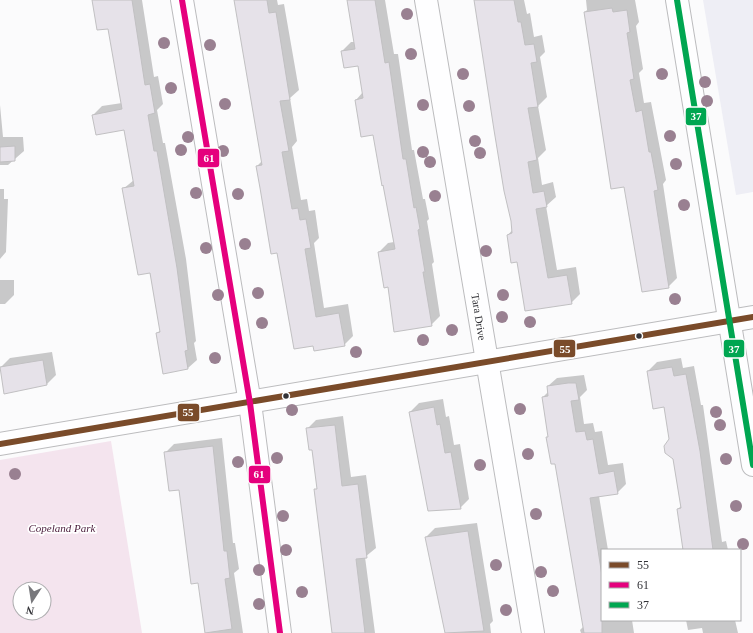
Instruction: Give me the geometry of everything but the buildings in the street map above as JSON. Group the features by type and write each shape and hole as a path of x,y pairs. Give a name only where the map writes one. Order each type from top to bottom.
{"street":[{"path":"182,0 250,403 280,633"},
{"name":"Tara Drive","path":"426,0 533,633"},
{"path":"676,0 753,465"},
{"path":"0,444 753,317"}],"shaded area":[{"path":"703,0 753,0 753,192 736,195"}],"green space":[{"name":"Copeland Park","path":"111,441 142,633 0,633 0,460"}],"transit line":[{"name":"61","path":"182,0 250,403 280,633"},
{"name":"37","path":"677,0 753,465"},
{"name":"55","path":"0,444 753,317"}]}
